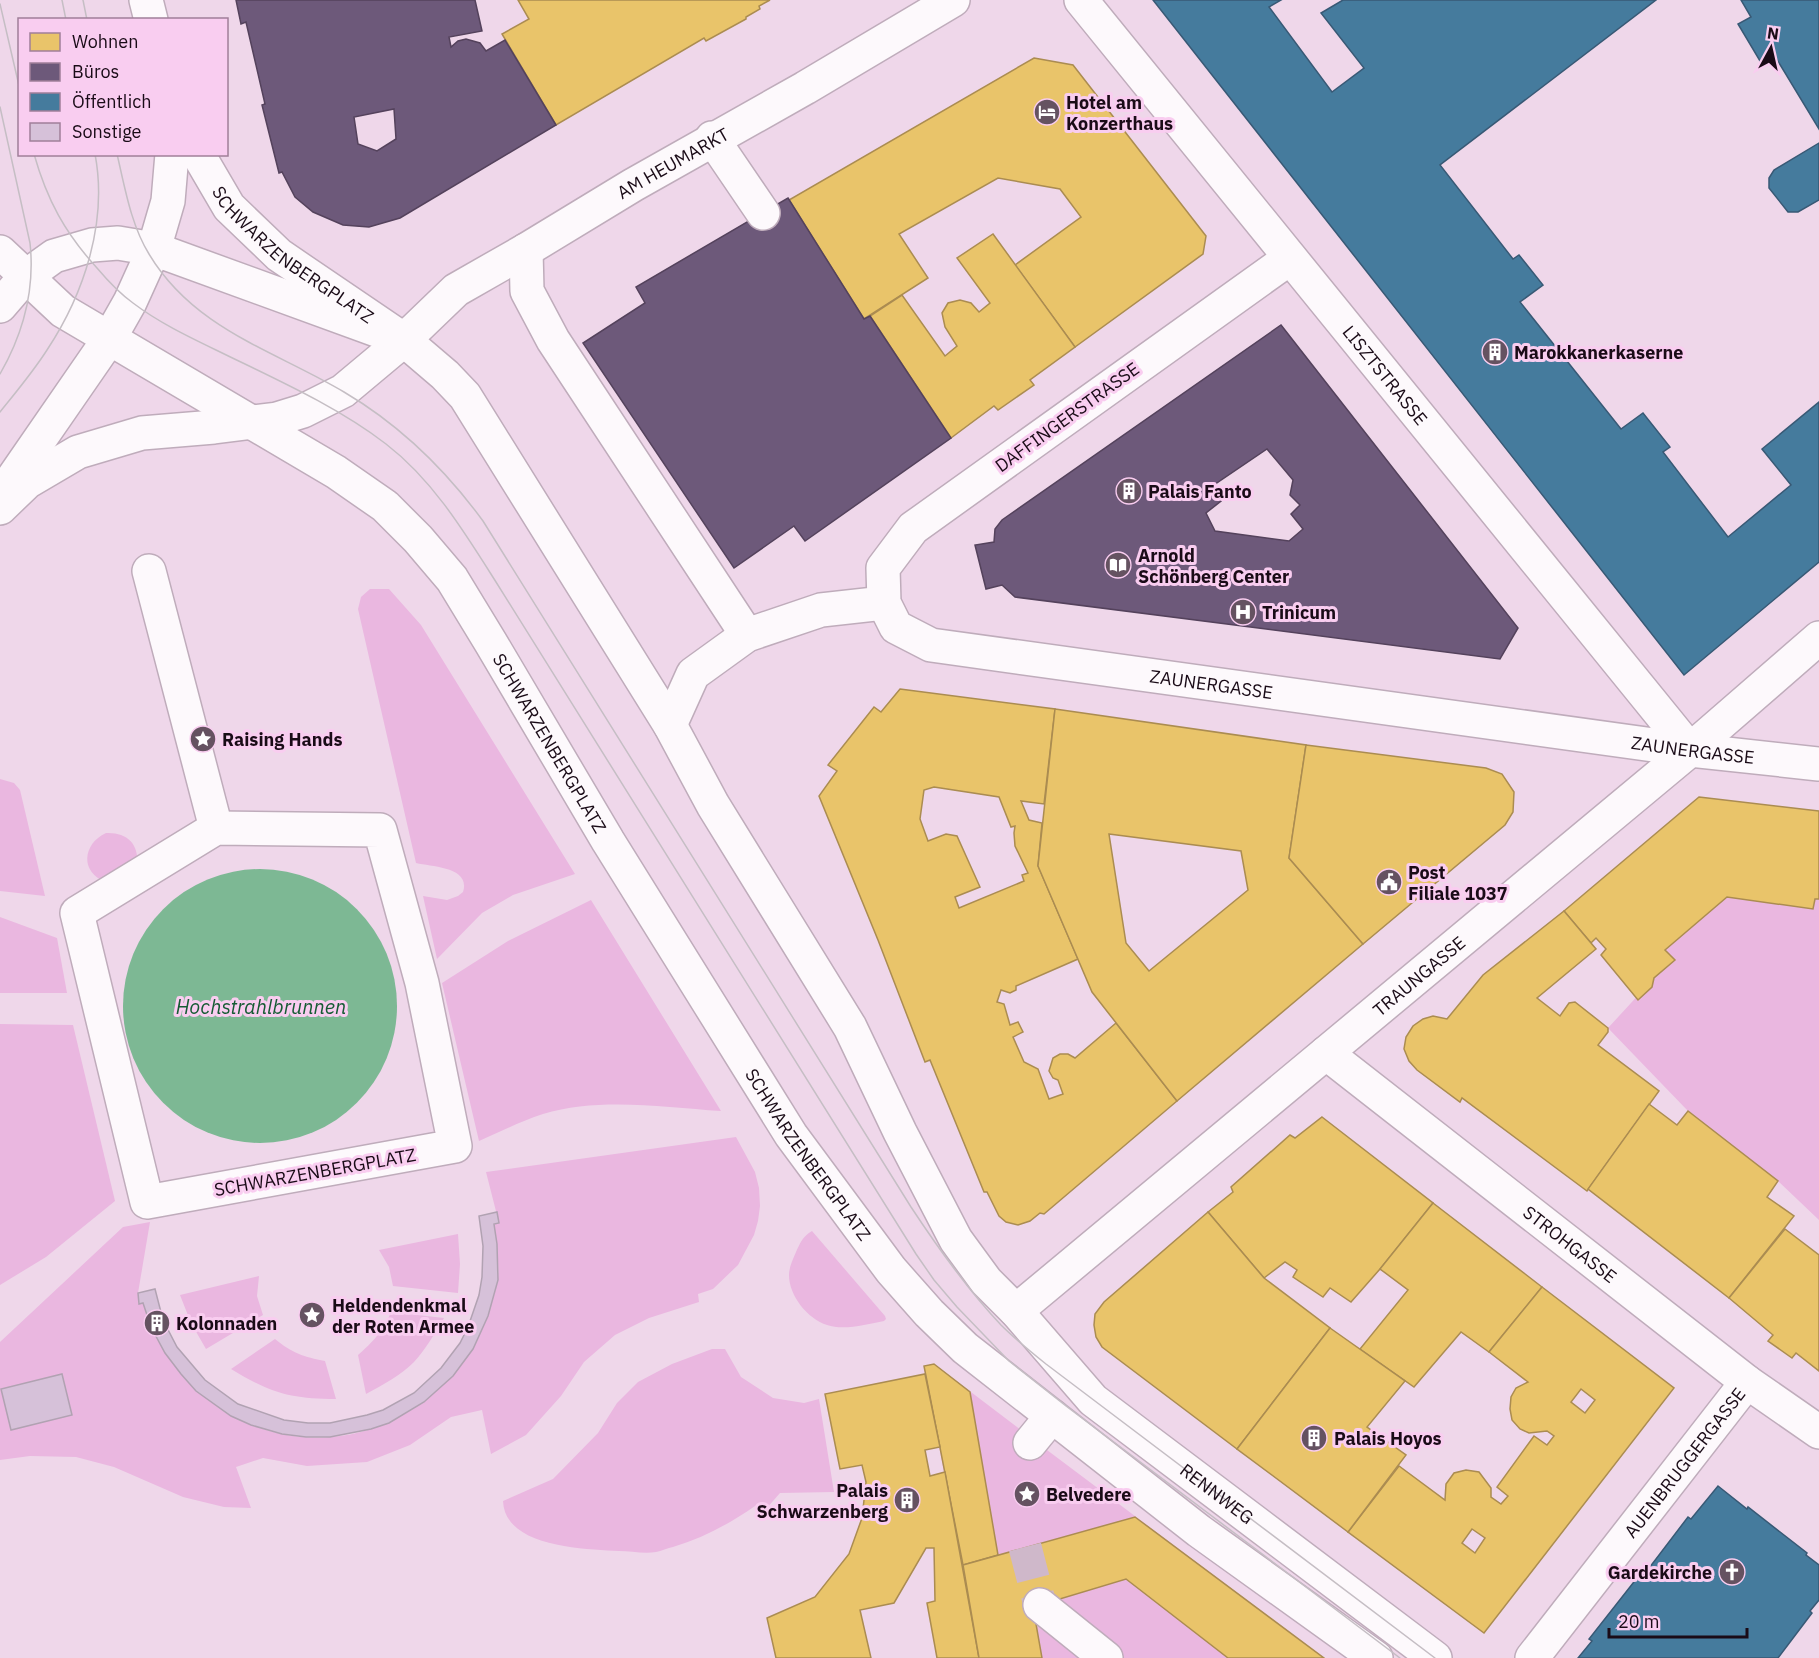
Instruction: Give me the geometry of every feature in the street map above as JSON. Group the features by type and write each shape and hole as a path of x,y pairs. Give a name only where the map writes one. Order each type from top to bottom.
{"street":[{"path":"146,0 150,18"},
{"name":"AM HEUMARKT","path":"404,340 456,290 712,138 805,88 953,0"},
{"name":"LISZTSTRASSE","path":"1081,0 1690,750"},
{"path":"712,138 763,213"},
{"path":"0,497 109,339 130,302 154,249 168,201 172,156"},
{"name":"SCHWARZENBERGPLATZ","path":"199,156 229,207 279,255 404,340 445,375 465,396 670,725 713,805 850,1027 900,1132 956,1240 986,1281 1016,1311"},
{"name":"SCHWARZENBERGPLATZ","path":"0,306 25,277 54,256 86,246 118,243 154,249 404,340"},
{"path":"526,250 527,291 553,340 747,635"},
{"name":"SCHWARZENBERGPLATZ","path":"0,252 63,311 328,467 385,506 418,539 452,579 608,841 790,1135 891,1270 929,1313 965,1348 1052,1416"},
{"name":"DAFFINGERSTRASSE","path":"884,603 883,568 913,528 1290,258"},
{"path":"0,508 27,482 78,452 142,433 251,423 277,419 303,411 343,391 404,340"},
{"path":"148,571 216,828"},
{"path":"670,725 693,674 747,635 821,610 884,603"},
{"name":"ZAUNERGASSE","path":"884,603 896,627 931,645 1690,750 1819,764"},
{"name":"TRAUNGASSE","path":"1016,1311 1690,750 1819,638"},
{"name":"SCHWARZENBERGPLATZ","path":"216,828 380,830 422,983 455,1146 147,1202 76,913 216,828"},
{"name":"STROHGASSE","path":"1326,1053 1747,1382 1819,1432"},
{"name":"RENNWEG","path":"1016,1311 1093,1400 1435,1658"},
{"name":"AUENBRUGGERGASSE","path":"1532,1658 1747,1382"},
{"path":"1030,1443 1052,1416 1199,1531 1376,1658"},
{"path":"1040,1605 1106,1658"}],"shaded area":[{"path":"370,589 389,589 421,625 575,874 513,895 482,913 437,959 423,896 447,900 463,892 464,884 456,873 440,867 416,863 358,609 361,597"},
{"path":"0,779 14,783 20,790 45,896 0,891"},
{"path":"106,833 120,834 130,840 136,850 137,864 106,882 92,872 87,858 92,844"},
{"path":"1727,897 1813,909 1815,899 1819,899 1819,1220 1778,1181 1688,1111 1608,1028 1654,978 1675,960 1665,950"},
{"path":"591,900 721,1111 631,1105 586,1106 543,1114 479,1141 442,983 508,941"},
{"path":"0,917 57,938 67,993 0,993"},
{"path":"0,1024 73,1025 115,1201 46,1257 0,1285"},
{"path":"736,1137 755,1172 760,1206 754,1235 738,1265 713,1289 698,1294 699,1302 649,1318 615,1335 584,1362 561,1396 526,1435 491,1454 482,1410 451,1417 410,1445 367,1462 307,1466 263,1458 236,1467 251,1508 224,1507 183,1497 114,1467 76,1457 30,1456 0,1460 0,1342 123,1227 150,1222 138,1293 139,1304 143,1303 164,1349 194,1387 230,1414 272,1432 316,1438 360,1432 404,1414 445,1383 461,1365 480,1335 498,1279 498,1252 494,1224 499,1223 486,1172"},
{"path":"812,1231 885,1316 884,1321 834,1327 813,1318 801,1306 792,1291 789,1272 800,1243"},
{"path":"458,1234 460,1264 458,1293 393,1286 389,1267 379,1250"},
{"path":"259,1276 257,1296 263,1315 206,1349 191,1323 180,1295"},
{"path":"391,1312 444,1318 414,1362 398,1375 366,1394 358,1355 377,1336"},
{"path":"275,1339 299,1354 325,1361 336,1399 306,1398 281,1393 258,1384 231,1369"},
{"path":"712,1349 725,1349 741,1377 773,1398 804,1403 819,1399 834,1492 780,1493 766,1509 755,1506 726,1525 705,1535 651,1553 568,1547 549,1543 517,1528 507,1517 503,1501 553,1479 598,1433 617,1403 638,1382 672,1364"},
{"name":"Belvedere","path":"934,1364 1021,1430 1030,1443 1044,1453 1047,1450 1324,1658 979,1658 924,1366"}],"water":[{"name":"Hochstrahlbrunnen","path":"260,869 300,875 336,892 357,909 374,930 391,966 397,1006 391,1046 374,1082 357,1103 336,1120 300,1137 260,1143 220,1137 184,1120 163,1103 146,1082 129,1046 123,1006 129,966 146,930 163,909 184,892 220,875"}],"building: Wohnen":[{"path":"518,0 770,0 759,6 760,9 746,19 706,41 704,38 556,125 502,34 529,19"},
{"path":"1034,58 1073,65 1206,236 1203,254 1075,347 1015,265 1081,217 1060,189 998,178 899,234 928,278 864,319 789,200"},
{"path":"993,234 1075,347 1030,380 1034,385 998,410 994,406 951,438 870,316 902,295 945,356 957,346 945,327 942,313 948,303 960,300 971,303 979,312 990,303 957,258"},
{"path":"900,689 1055,709 1044,804 1021,801 1029,820 1042,823 1038,866 1078,959 1016,986 1016,990 1010,993 1001,990 997,1002 1004,1004 1010,1025 1018,1022 1023,1032 1013,1037 1024,1062 1038,1069 1049,1099 1063,1094 1058,1080 1053,1078 1049,1071 1053,1058 1060,1054 1068,1054 1075,1058 1116,1023 1177,1101 1044,1214 1040,1213 1030,1221 1018,1225 1006,1222 999,1216 987,1192 984,1192 930,1060 925,1062 819,796 837,771 828,765 874,707 881,712","holes":["934,787 999,797 1011,827 1015,826 1015,846 1028,873 1022,875 1024,881 959,908 955,897 980,887 957,836 946,834 928,841 920,819 924,790"]},
{"path":"1055,709 1306,745 1289,858 1363,944 1177,1101 1092,992 1038,866","holes":["1109,834 1241,851 1248,890 1149,971 1126,943"]},
{"path":"1306,745 1486,768 1502,774 1514,792 1513,812 1505,825 1363,944 1289,858"},
{"path":"1699,797 1819,811 1819,899 1815,899 1813,909 1727,897 1665,950 1675,960 1654,978 1652,987 1638,1000 1601,955 1606,949 1596,938 1591,943 1564,911"},
{"path":"1564,911 1596,949 1537,998 1560,1016 1569,1003 1575,1002 1608,1028 1608,1032 1598,1045 1659,1091 1587,1191 1462,1098 1460,1102 1417,1070 1409,1061 1404,1049 1406,1037 1413,1026 1433,1016 1447,1019 1483,975"},
{"path":"1649,1104 1677,1125 1688,1111 1778,1181 1767,1197 1794,1216 1729,1298 1588,1189"},
{"path":"1322,1117 1433,1203 1351,1302 1330,1288 1323,1297 1293,1277 1297,1270 1285,1262 1264,1278 1208,1212 1233,1192 1231,1187 1290,1135 1295,1138"},
{"path":"1433,1203 1542,1287 1489,1352 1461,1332 1414,1387 1360,1349 1408,1290 1380,1269"},
{"path":"1208,1212 1264,1278 1330,1328 1237,1449 1102,1347 1096,1337 1094,1325 1095,1314 1104,1302"},
{"path":"1785,1229 1819,1255 1819,1371 1796,1353 1792,1358 1768,1341 1773,1335 1729,1298"},
{"path":"1542,1287 1674,1388 1484,1633 1348,1532 1399,1466 1445,1500 1446,1484 1454,1473 1466,1470 1479,1472 1491,1488 1491,1497 1501,1504 1508,1496 1497,1487 1534,1436 1547,1445 1554,1436 1547,1431 1529,1433 1520,1429 1512,1420 1511,1397 1516,1388 1528,1382 1489,1352","holes":["1581,1389 1595,1400 1585,1413 1571,1402","1472,1529 1485,1538 1475,1553 1462,1543"]},
{"name":"Palais Hoyos","path":"1330,1328 1405,1381 1367,1427 1406,1455 1348,1532 1237,1449"},
{"path":"934,1364 970,1392 998,1555 963,1565 924,1366"},
{"name":"Palais Schwarzenberg","path":"925,1374 940,1447 925,1450 930,1476 945,1472 979,1658 937,1658 927,1603 935,1601 934,1548 926,1548 894,1603 860,1610 871,1658 776,1658 767,1618 815,1597 849,1554 862,1518 866,1482 862,1465 840,1469 825,1394"},
{"path":"1135,1517 1324,1658 1228,1658 1126,1579 1033,1607 1042,1658 979,1658 963,1565"}],"building: Büros":[{"path":"236,0 475,0 482,31 449,37 451,47 458,41 466,39 480,43 486,51 505,40 556,125 400,218 369,227 343,225 313,212 295,197 282,172 279,173 262,105 265,104 246,22 241,24","holes":["394,109 396,139 377,151 358,144 354,117"]},
{"path":"788,198 864,319 870,316 951,438 805,541 794,526 734,568 583,343 645,303 636,287"},
{"name":"Palais Fanto","path":"1281,325 1518,628 1500,659 1015,597 1002,585 986,589 975,545 994,542 995,529 1002,520","holes":["1267,449 1293,480 1290,495 1300,505 1291,514 1303,529 1289,541 1215,531 1206,513 1221,501 1211,487"]}],"building: Öffentlich":[{"name":"Marokkanerkaserne","path":"1153,0 1281,0 1269,7 1332,92 1364,68 1321,13 1343,0 1656,0 1440,165 1513,259 1519,255 1543,285 1520,302 1621,429 1643,413 1670,447 1663,452 1728,537 1791,485 1762,449 1819,402 1819,562 1684,675"},
{"path":"1741,0 1819,0 1819,129 1776,58 1763,66 1738,24 1751,17"},
{"path":"1819,143 1819,200 1798,212 1788,212 1769,188 1769,178 1774,170"},
{"name":"Gardekirche","path":"1718,1486 1807,1553 1806,1555 1819,1565 1819,1600 1778,1658 1578,1658 1592,1641 1589,1639 1637,1578 1640,1580 1688,1517 1691,1519"}],"building: Sonstige":[{"name":"Kolonnaden","path":"497,1212 499,1223 494,1224 498,1280 488,1316 473,1349 453,1376 424,1402 389,1423 371,1429 330,1437 306,1437 282,1434 251,1425 231,1416 196,1391 181,1374 165,1353 151,1327 143,1303 139,1304 138,1293 155,1289 163,1320 177,1347 205,1380 238,1404 284,1420 308,1423 330,1423 367,1415 383,1410 414,1393 441,1368 460,1343 479,1295 482,1277 483,1246 479,1216"},
{"path":"62,1374 72,1415 11,1430 1,1389"}],"tunnel":[{"path":"1025,1547 1040,1605"}],"tram line":[{"path":"62,0 66,18"},
{"path":"83,0 87,18"},
{"path":"0,4 18,81"},
{"path":"0,107 30,243 31,260 26,311 15,343 0,374"},
{"path":"35,156 51,201 66,229 86,255 123,295 173,328 303,393 366,430 403,458 447,508 484,563 916,1254 957,1307 1009,1361 1400,1658"},
{"path":"0,412 47,350 72,305 82,281 90,257 98,205 95,156"},
{"path":"117,156 129,206 143,243 167,280 188,301 212,320 263,350 344,392 384,419 437,466 483,521 911,1207 953,1268 988,1311 1046,1364 1435,1658"}],"place":[{"name":"Hotel am Konzerthaus","path":"1047,112"},
{"name":"Marokkanerkaserne","path":"1495,352"},
{"name":"Palais Fanto","path":"1129,491"},
{"name":"Arnold Schönberg Center","path":"1118,565"},
{"name":"Trinicum","path":"1243,612"},
{"name":"Raising Hands","path":"203,739"},
{"name":"Post Filiale 1037","path":"1389,882"},
{"name":"Heldendenkmal der Roten Armee","path":"312,1315"},
{"name":"Kolonnaden","path":"157,1323"},
{"name":"Palais Hoyos","path":"1314,1438"},
{"name":"Belvedere","path":"1027,1494"},
{"name":"Palais Schwarzenberg","path":"907,1500"},
{"name":"Gardekirche","path":"1732,1572"}]}
